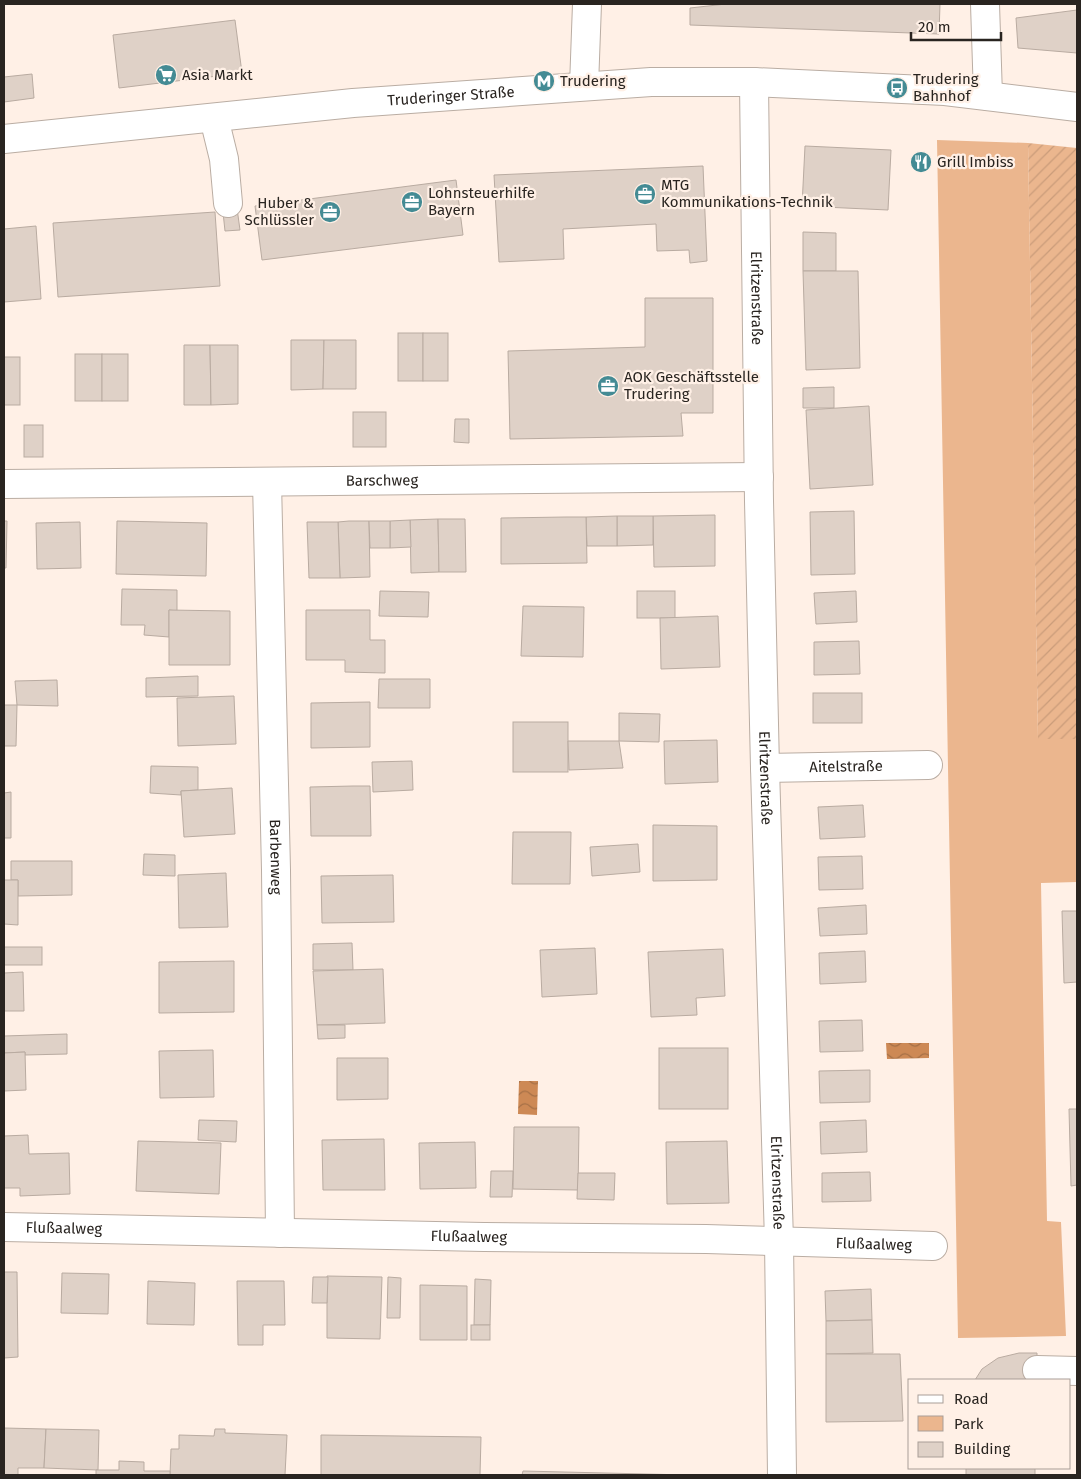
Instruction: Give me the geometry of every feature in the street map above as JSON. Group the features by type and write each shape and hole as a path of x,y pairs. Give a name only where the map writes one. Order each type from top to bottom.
{"street":[{"path":"584,86 587,4"},
{"path":"985,4 988,96"},
{"name":"Truderinger Straße","path":"4,139 353,103 652,82 754,82 945,91 1077,107"},
{"name":"Elritzenstraße","path":"754,82 759,476 765,768 780,1241 782,1475"},
{"path":"214,118 224,159 228,202"},
{"name":"Barschweg","path":"4,484 759,476"},
{"name":"Barbenweg","path":"267,482 276,870 280,1232"},
{"name":"Aitelstraße","path":"765,768 928,765"},
{"name":"Flußaalweg","path":"4,1227 484,1237 706,1239 933,1246"},
{"path":"1037,1370 1077,1371"}],"green space":[{"path":"937,140 1028,143 1038,739 1077,739 1077,882 1041,883 1047,1221 1061,1222 1066,1336 958,1338"},
{"path":"1028,143 1077,148 1077,739 1038,739"}],"water":[{"path":"886,1043 929,1043 929,1058 887,1059"},
{"path":"519,1081 538,1081 537,1115 518,1114"}],"building":[{"path":"726,4 940,4 939,34 690,25 690,8"},
{"path":"1077,10 1077,53 1018,48 1016,18"},
{"path":"235,20 242,73 119,88 113,35"},
{"path":"32,74 34,98 4,102 4,77"},
{"path":"805,146 891,150 888,210 802,206"},
{"path":"703,166 707,261 690,263 689,250 657,251 656,224 563,229 564,259 499,262 494,175"},
{"path":"456,180 463,235 262,260 255,206"},
{"path":"236,201 240,230 225,231 222,203"},
{"path":"215,212 220,286 58,297 53,223"},
{"path":"36,226 41,299 4,302 4,229"},
{"path":"803,232 836,233 836,271 803,271"},
{"path":"803,271 858,271 860,368 806,370"},
{"path":"645,298 713,298 713,413 681,413 683,436 510,439 508,351 645,347"},
{"path":"398,333 423,333 423,381 398,381"},
{"path":"423,333 448,333 448,381 423,381"},
{"path":"291,340 324,340 323,389 291,390"},
{"path":"324,340 356,340 356,389 323,389"},
{"path":"184,345 210,345 211,405 184,405"},
{"path":"210,345 238,345 238,404 211,405"},
{"path":"75,354 102,354 102,401 75,401"},
{"path":"102,354 128,354 128,401 102,401"},
{"path":"4,357 20,357 20,405 4,405"},
{"path":"834,387 834,408 803,408 803,388"},
{"path":"869,406 873,485 810,489 806,410"},
{"path":"353,412 386,412 386,447 353,447"},
{"path":"455,419 469,419 469,443 454,442"},
{"path":"24,425 43,425 43,457 24,457"},
{"path":"854,511 855,574 811,575 810,512"},
{"path":"715,515 715,566 654,567 653,516"},
{"path":"617,516 653,516 653,545 617,546"},
{"path":"617,516 617,546 587,546 586,517"},
{"path":"586,517 587,563 501,564 501,518"},
{"path":"438,519 439,572 411,573 410,520"},
{"path":"438,519 465,519 466,572 439,572"},
{"path":"410,520 411,547 390,548 390,521"},
{"path":"4,521 7,521 6,568 4,568"},
{"path":"117,521 207,523 206,576 116,574"},
{"path":"369,521 370,577 340,578 338,522"},
{"path":"369,521 390,521 390,548 370,548"},
{"path":"80,522 81,568 37,569 36,523"},
{"path":"307,522 338,522 340,578 309,578"},
{"path":"122,589 177,590 177,611 169,610 169,637 144,635 145,625 121,625"},
{"path":"380,591 429,592 428,617 379,616"},
{"path":"637,591 675,591 675,618 637,618"},
{"path":"856,591 857,622 816,624 814,593"},
{"path":"523,606 584,607 583,657 521,656"},
{"path":"169,610 230,611 230,665 169,665"},
{"path":"306,610 370,610 370,640 385,640 385,673 345,672 345,660 306,660"},
{"path":"718,616 720,667 661,669 660,618"},
{"path":"859,641 860,674 814,675 814,642"},
{"path":"198,676 198,696 146,697 146,678"},
{"path":"379,679 430,679 430,708 378,708"},
{"path":"57,680 58,706 17,705 15,681"},
{"path":"813,693 862,693 862,723 813,723"},
{"path":"234,696 236,744 178,746 177,698"},
{"path":"370,702 370,747 311,748 311,703"},
{"path":"4,705 17,705 16,746 4,746"},
{"path":"619,713 660,714 659,742 619,741"},
{"path":"513,722 568,722 568,772 513,772"},
{"path":"717,740 718,782 665,784 664,741"},
{"path":"568,741 619,741 623,768 569,770"},
{"path":"412,761 413,790 373,792 372,762"},
{"path":"151,766 198,767 198,790 181,791 181,795 150,793"},
{"path":"370,786 371,836 311,836 310,787"},
{"path":"232,788 235,834 184,837 181,791"},
{"path":"11,792 11,838 4,838 4,793"},
{"path":"863,805 865,837 820,839 818,807"},
{"path":"653,825 717,826 717,880 653,881"},
{"path":"513,832 571,832 570,884 512,884"},
{"path":"638,844 640,872 592,876 590,847"},
{"path":"144,854 175,855 175,876 143,875"},
{"path":"862,856 863,889 819,890 818,857"},
{"path":"11,861 72,861 72,895 18,896 18,880 11,880"},
{"path":"226,873 228,927 179,928 178,875"},
{"path":"393,875 394,922 322,923 321,876"},
{"path":"4,880 18,880 18,925 4,924"},
{"path":"866,905 867,934 820,936 818,908"},
{"path":"1062,911 1077,911 1077,982 1064,983"},
{"path":"352,943 353,970 313,970 313,944"},
{"path":"4,947 42,947 42,965 4,965"},
{"path":"595,948 597,994 542,997 540,950"},
{"path":"723,949 725,996 696,998 697,1015 651,1017 648,952"},
{"path":"865,951 866,982 820,984 819,953"},
{"path":"234,961 234,1012 159,1013 159,962"},
{"path":"383,969 385,1023 317,1025 313,971"},
{"path":"23,972 24,1011 4,1011 4,973"},
{"path":"862,1020 863,1051 820,1052 819,1021"},
{"path":"317,1025 345,1025 345,1038 318,1039"},
{"path":"67,1034 67,1054 25,1055 25,1052 4,1053 4,1036"},
{"path":"659,1048 728,1048 728,1109 659,1109"},
{"path":"213,1050 214,1097 160,1098 159,1051"},
{"path":"25,1052 26,1090 4,1091 4,1053"},
{"path":"337,1058 388,1058 388,1099 337,1100"},
{"path":"870,1070 870,1102 820,1103 819,1071"},
{"path":"1069,1109 1077,1109 1077,1185 1071,1186"},
{"path":"199,1120 237,1121 236,1142 198,1140"},
{"path":"866,1120 867,1152 821,1154 820,1122"},
{"path":"514,1127 579,1127 578,1190 513,1189"},
{"path":"28,1135 29,1154 69,1153 70,1194 20,1196 20,1188 4,1188 4,1136"},
{"path":"384,1139 385,1190 323,1190 322,1140"},
{"path":"138,1141 221,1143 219,1194 136,1191"},
{"path":"727,1141 729,1203 667,1204 666,1142"},
{"path":"475,1142 476,1188 420,1189 419,1143"},
{"path":"491,1171 513,1171 512,1197 490,1197"},
{"path":"870,1172 871,1201 822,1202 822,1173"},
{"path":"578,1173 615,1173 614,1200 577,1199"},
{"path":"4,1272 17,1272 18,1357 4,1358"},
{"path":"62,1273 109,1274 108,1314 61,1313"},
{"path":"327,1276 382,1277 380,1339 327,1338"},
{"path":"313,1277 328,1277 327,1303 312,1303"},
{"path":"388,1277 401,1278 400,1318 387,1318"},
{"path":"475,1279 491,1280 490,1325 474,1325"},
{"path":"148,1281 195,1283 194,1325 147,1324"},
{"path":"237,1281 284,1281 285,1325 263,1325 263,1345 238,1345"},
{"path":"420,1285 467,1286 467,1340 420,1340"},
{"path":"871,1289 872,1320 826,1321 825,1291"},
{"path":"872,1320 873,1353 826,1354 826,1321"},
{"path":"471,1325 490,1325 490,1340 471,1340"},
{"path":"1019,1353 1037,1353 1037,1379 976,1379 982,1369 998,1358"},
{"path":"826,1354 900,1354 903,1421 826,1422"},
{"path":"4,1428 46,1429 44,1468 18,1468 18,1475 4,1475"},
{"path":"46,1429 99,1430 98,1470 44,1468"},
{"path":"215,1429 225,1429 225,1433 287,1435 285,1475 170,1475 171,1449 179,1449 179,1435 214,1436"},
{"path":"321,1435 481,1437 480,1475 321,1475"},
{"path":"119,1461 144,1462 144,1471 170,1471 170,1475 96,1475 96,1470 119,1470"},
{"path":"966,1469 1035,1469 1035,1475 966,1475"},
{"path":"523,1471 687,1475 522,1475"}],"place":[{"name":"Asia Markt","path":"166,75"},
{"name":"Trudering","path":"544,81"},
{"name":"Trudering Bahnhof","path":"897,88"},
{"name":"Grill Imbiss","path":"921,162"},
{"name":"MTG Kommunikations-Technik","path":"645,194"},
{"name":"Lohnsteuerhilfe Bayern","path":"412,202"},
{"name":"Huber & Schlüssler","path":"330,212"},
{"name":"AOK Geschäftsstelle Trudering","path":"608,386"}]}
